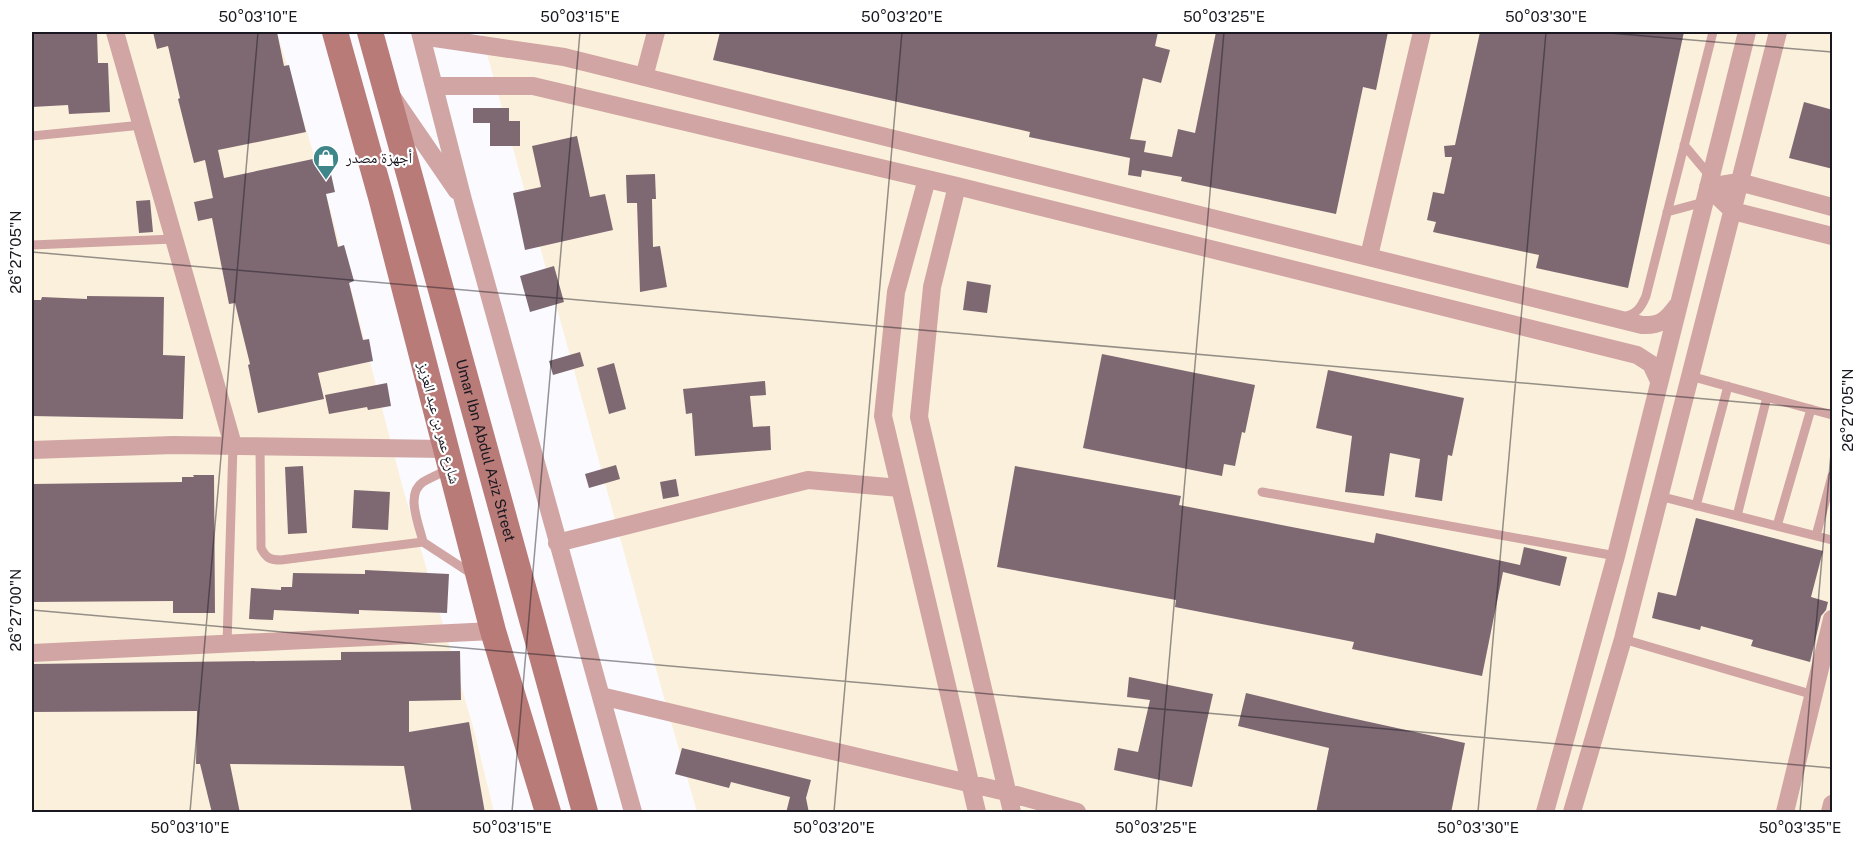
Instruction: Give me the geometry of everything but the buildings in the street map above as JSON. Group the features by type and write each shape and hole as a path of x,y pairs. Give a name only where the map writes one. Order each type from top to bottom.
{"main road":[{"name":"شارع عمر بن عبد العزيز","path":"335,32 381,198 493,631 544,801"},
{"path":"370,35 386,87"},
{"name":"Umar Ibn Abdul Aziz Street","path":"386,87 585,813"}],"street":[{"path":"115,32 233,445"},
{"path":"644,77 656,32"},
{"path":"1369,256 1422,32"},
{"path":"1545,813 1616,556 1747,32"},
{"path":"1572,813 1623,639 1778,32"},
{"path":"633,813 557,543 420,34 564,57 1642,325 1652,326 1668,319 1677,306"},
{"path":"435,86 533,86 957,186 1637,354 1651,363 1659,381"},
{"path":"386,87 464,200"},
{"path":"927,179 896,292 883,416 977,813"},
{"path":"1707,188 1739,182 1833,207"},
{"path":"957,186 932,287 919,417 1012,813"},
{"path":"1707,188 1733,211 1833,236"},
{"path":"32,450 233,445 448,459"},
{"path":"557,543 808,480 900,488"},
{"path":"1785,813 1833,619"},
{"path":"32,653 493,631"},
{"path":"601,696 1006,792 1077,813"},
{"path":"544,801 557,813"},
{"path":"1830,813 1833,804"}],"lane":[{"path":"1610,317 1631,315 1642,304 1713,32"},
{"path":"32,136 142,125"},
{"path":"1667,212 1707,188 1684,145"},
{"path":"32,245 174,239"},
{"path":"1690,376 1833,415"},
{"path":"1696,506 1728,386"},
{"path":"1737,516 1767,397"},
{"path":"1777,526 1811,409"},
{"path":"227,644 233,445"},
{"path":"261,446 261,548 270,560 423,542 479,578"},
{"path":"423,542 413,497 415,490 448,459"},
{"path":"1816,536 1833,476"},
{"path":"1262,492 1616,556"},
{"path":"1659,496 1833,540"},
{"path":"1623,639 1814,695"}],"shaded area":[{"path":"32,32 277,32 331,212 402,485 474,730 494,812 32,812"},
{"path":"481,32 1832,32 1832,812 697,812"}],"place":[{"name":"أجهزة مصدر","path":"326,181"}]}
